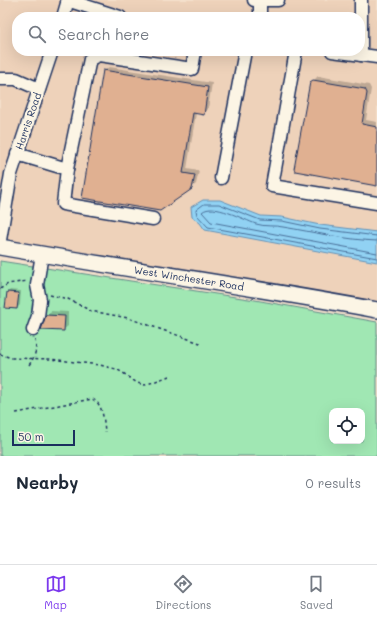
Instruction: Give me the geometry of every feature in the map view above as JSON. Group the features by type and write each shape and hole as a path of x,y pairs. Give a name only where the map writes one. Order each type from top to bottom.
{"main road":[{"name":"West Winchester Road","path":"0,247 377,310"}],"lane":[{"path":"64,12 68,0 105,12"},
{"path":"254,0 278,0"},
{"path":"260,0 260,12"},
{"path":"361,0 361,12"},
{"name":"Harris Road","path":"0,240 11,174 50,56"},
{"path":"97,56 90,59 67,168 63,204 153,219"},
{"path":"105,56 192,70 194,56"},
{"path":"221,178 244,56"},
{"path":"295,56 272,186 377,203"},
{"path":"365,56 377,57"},
{"path":"0,79 16,79 39,89"},
{"path":"17,154 67,168"},
{"path":"33,330 38,316 40,300 37,285 42,254"}],"path":[{"path":"0,288 8,284 26,281 30,282 38,290 48,295 68,299 91,311 134,320 203,344"},
{"path":"29,364 33,358 36,344 33,330"},
{"path":"0,354 11,358 33,358 100,365 116,369 141,385 145,385 172,375"},
{"path":"16,412 92,399 99,405 105,432"}],"shaded area":[{"path":"0,0 377,0 377,301 0,241"}],"green space":[{"path":"0,261 255,300 377,322 377,456 0,456"}],"water":[{"path":"203,200 220,200 261,216 282,217 320,225 377,232 377,262 205,230 200,223 192,217 191,207"}],"building":[{"path":"103,70 208,87 204,115 193,113 183,173 195,175 192,189 160,211 82,198"},
{"path":"313,80 365,89 367,93 362,124 377,127 377,186 295,171 294,169 310,82"},
{"path":"7,292 19,293 17,309 5,308"},
{"path":"46,315 65,316 64,331 41,330"}]}
